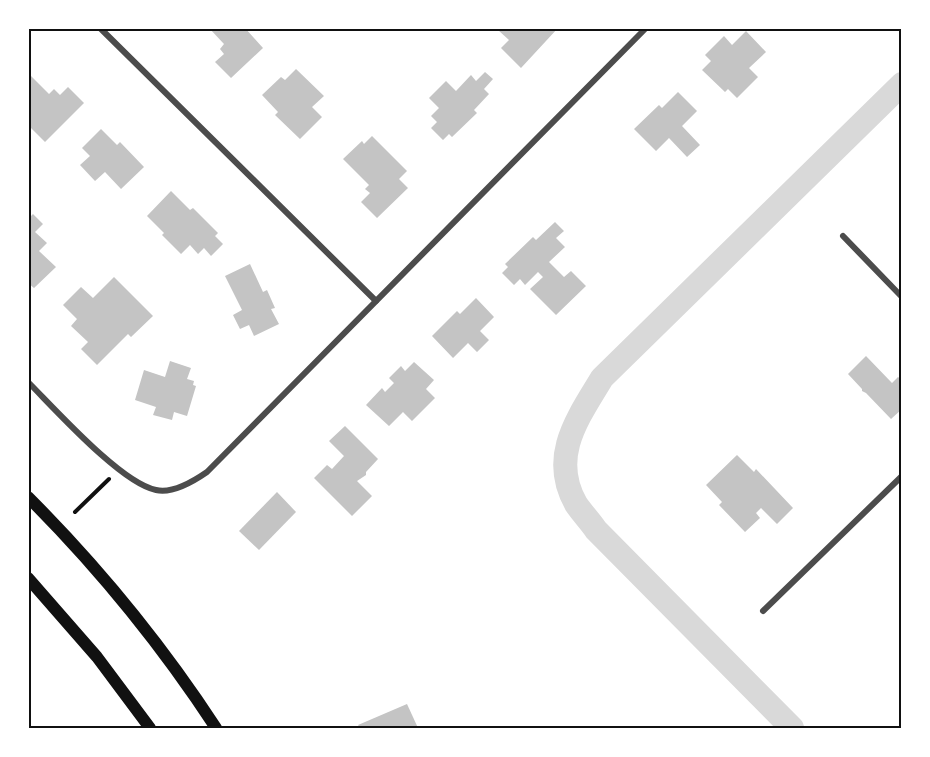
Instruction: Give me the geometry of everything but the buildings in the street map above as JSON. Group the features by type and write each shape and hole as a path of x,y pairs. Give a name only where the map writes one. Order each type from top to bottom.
{"main road":[{"path":"28,497 69,538 120,595 186,684 216,729"},
{"path":"28,578 98,657 150,729"}],"street":[{"path":"100,28 376,301"},
{"path":"28,382 125,476 156,490 186,486 207,472 646,28"},
{"path":"843,236 902,297"},
{"path":"763,611 902,476"}],"path":[{"path":"75,512 118,469"}],"waterway":[{"path":"792,728 596,530 576,504 568,486 565,470 566,454 576,423 602,378 902,84"}]}
